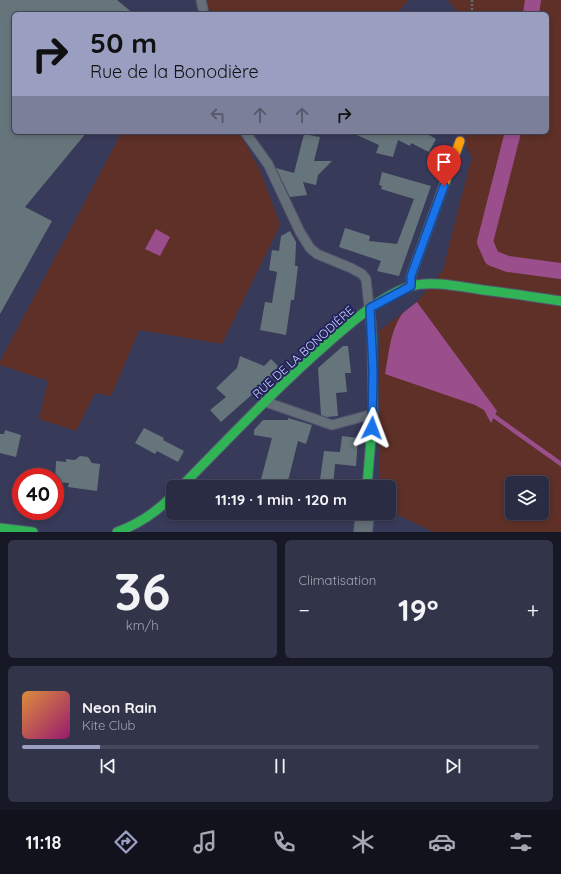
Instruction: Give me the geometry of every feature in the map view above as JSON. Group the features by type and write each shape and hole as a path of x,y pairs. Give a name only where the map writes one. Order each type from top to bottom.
{"street":[{"path":"411,286 411,276 460,141"},
{"name":"RUE DE LA BONODIÈRE","path":"188,480 265,401 353,321 370,308 411,286 426,284 450,285 561,301"},
{"path":"368,480 373,414 370,308"},
{"path":"118,532 135,526 166,503"},
{"path":"363,532 364,520"},
{"path":"0,528 33,532"}],"lane":[{"path":"201,0 204,12"},
{"path":"246,134 268,164 300,232 310,248 317,254 362,274 366,279 370,308"},
{"path":"265,401 332,425 373,414"}],"path":[{"path":"472,0 472,12"}],"shaded area":[{"path":"196,0 409,0 398,12 198,12"},
{"path":"448,0 561,0 561,532 434,532 396,514 396,480 380,480 379,331 417,302 443,270 472,156 466,147 466,134 549,134 549,12 457,12"},
{"path":"121,134 220,134 225,136 226,134 240,134 260,170 280,225 222,344 139,330 111,396 95,393 76,431 39,419 48,381 0,365 0,361"},
{"path":"156,229 170,237 160,256 145,249"},
{"path":"417,302 497,411 491,423 484,410 475,405 385,374 390,343 398,321 402,314"}],"building":[{"path":"0,0 117,0 132,12 12,12 12,134 85,134 25,207 52,221 0,314"},
{"path":"304,134 320,137 314,161 332,161 318,175 316,185 303,182 307,195 290,197 276,168 294,173"},
{"path":"354,134 427,134 436,139 429,152 411,143 410,146 398,140 393,157 376,153 379,145"},
{"path":"382,172 431,186 399,276 377,271 381,261 339,247 345,228 370,236 369,241 397,244 414,199 381,189 382,186 379,185"},
{"path":"290,231 296,242 295,266 298,266 294,300 291,300 286,335 260,330 265,302 272,303 277,272 269,270 272,250 279,251 281,236"},
{"path":"343,346 348,346 351,373 345,373 347,392 336,393 338,416 326,417 321,415 318,368"},
{"path":"240,356 264,366 271,359 281,369 221,422 210,410 226,397 216,388 237,368"},
{"path":"288,418 312,425 306,444 298,441 288,480 261,480 272,438 254,435 254,430 263,420 288,420"},
{"path":"144,428 164,438 163,440 184,451 178,462 157,451 155,454 135,443"},
{"path":"5,430 21,435 16,457 0,453 0,434 4,434"},
{"path":"342,436 358,438 356,466 335,464 334,480 320,480 324,451 340,452"},
{"path":"80,456 88,457 92,463 100,464 97,491 68,487 69,483 64,483 64,468 56,468 56,461 66,462 66,459 75,460"}],"waterway":[{"path":"531,12 533,0"},
{"path":"512,134 485,242 492,258 508,264 561,271"},
{"path":"491,414 561,464"}],"traffic: fast":[{"path":"188,480 254,412 311,357 378,302 400,290 419,284 437,284 561,301"},
{"path":"368,480 373,414 370,308"},
{"path":"117,532 147,517 166,502"},
{"path":"0,528 33,532"}],"traffic: slow":[{"path":"411,286 411,276 460,141"}],"route":[{"path":"372,428 373,370 370,308 411,286 411,276 444,186"}]}
